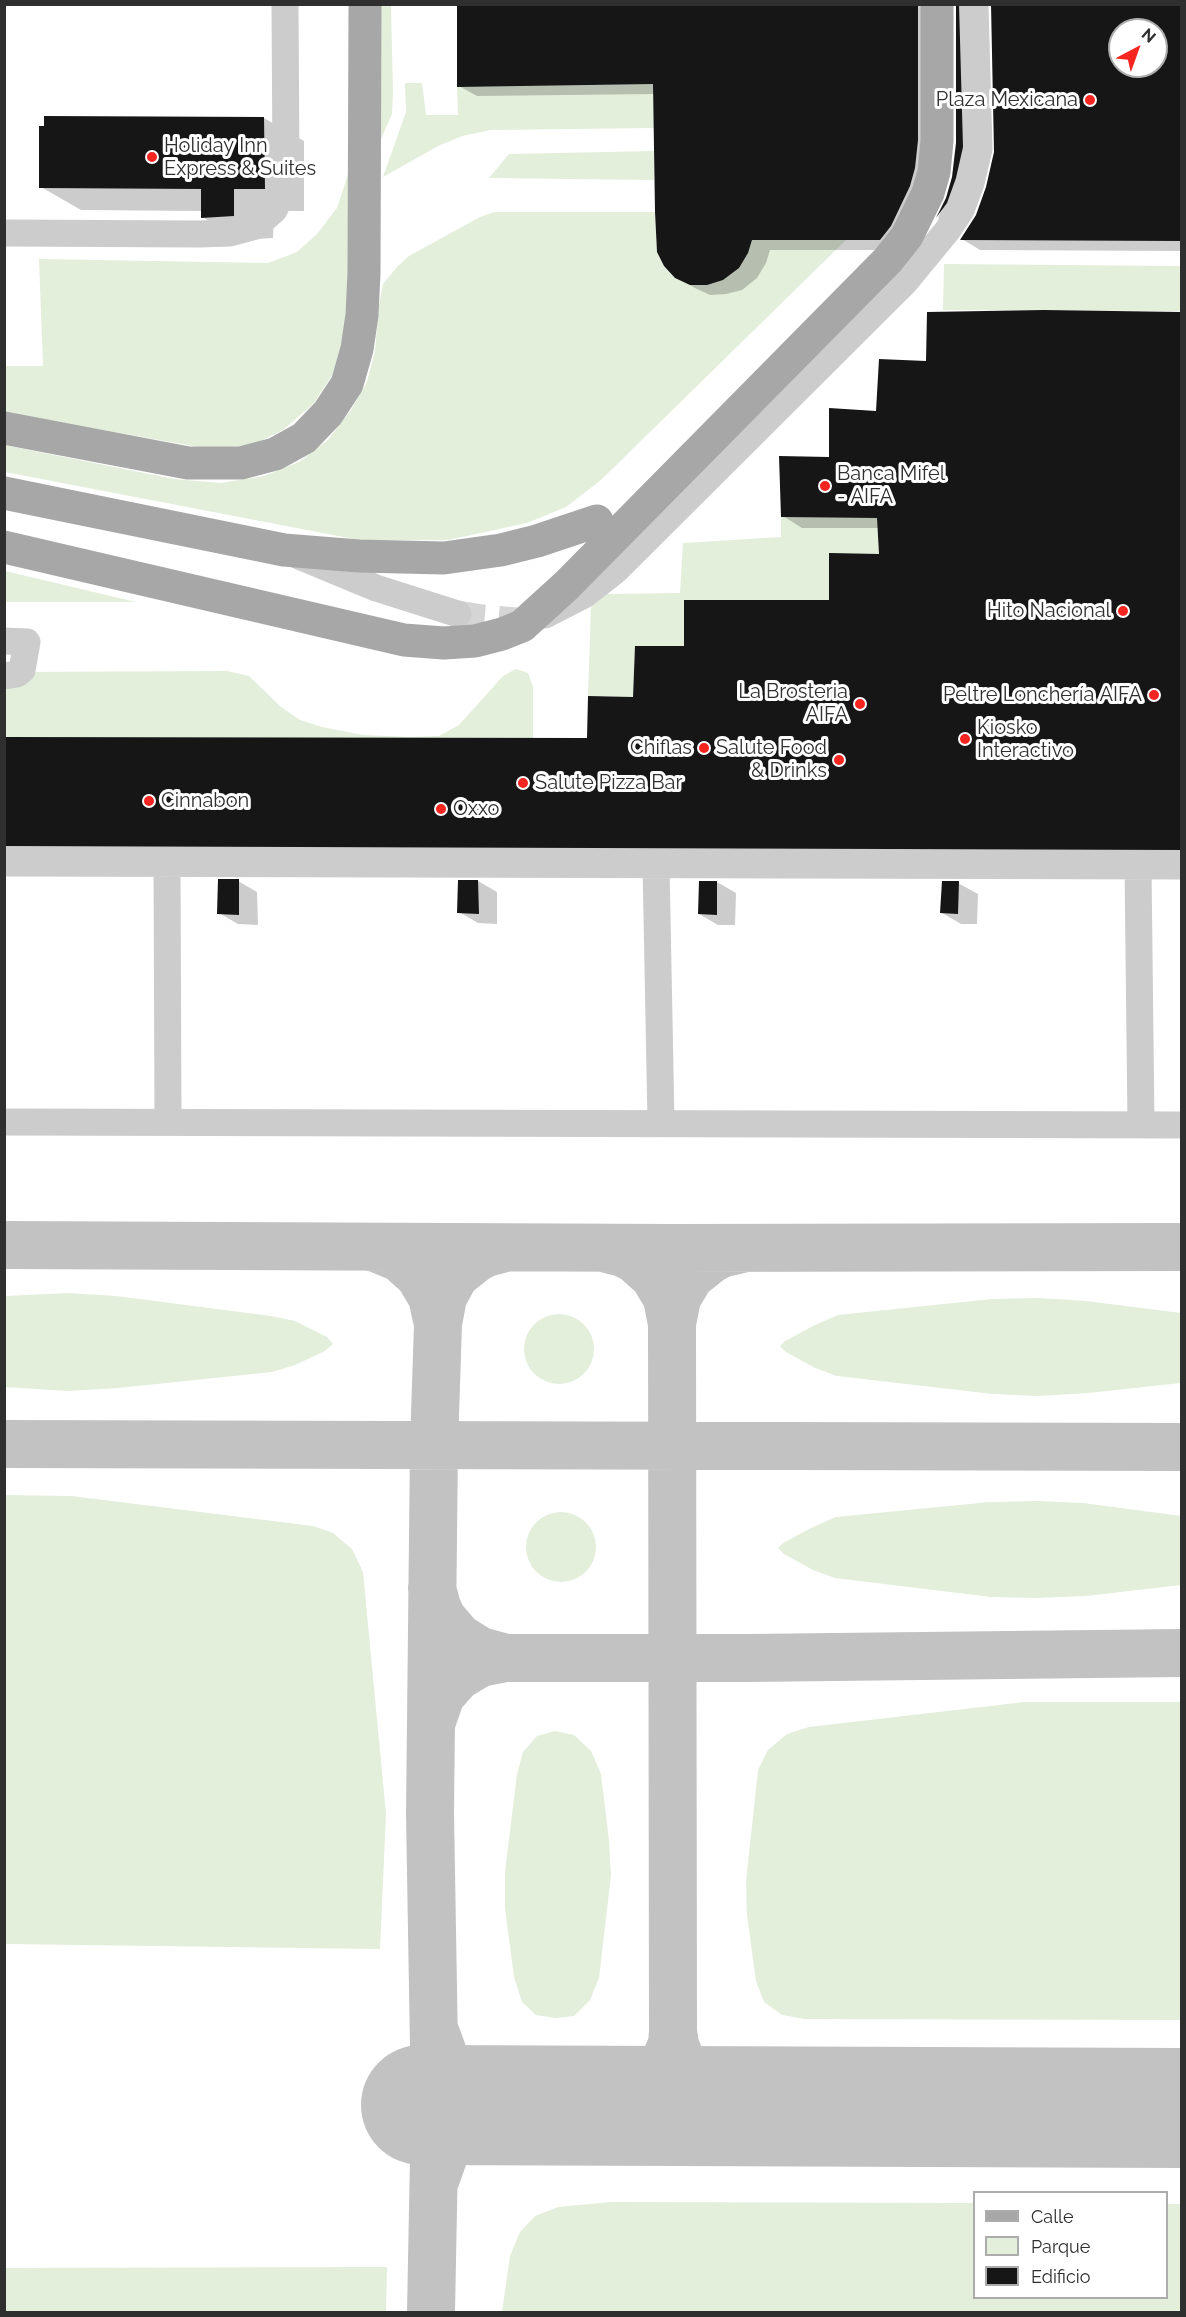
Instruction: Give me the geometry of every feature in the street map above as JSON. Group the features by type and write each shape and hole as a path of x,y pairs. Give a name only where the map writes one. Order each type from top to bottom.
{"main road":[{"path":"4,428 188,463 241,463 275,454 304,438 328,413 347,384 357,349 362,315 365,4"},
{"path":"4,547 404,640 444,643 475,641 522,626 549,603 888,260 907,236 928,193 934,172 937,141 937,4"},
{"path":"4,493 284,550 359,556 444,558 501,550 597,521"}],"street":[{"path":"4,233 199,234 230,233 256,226 274,210 283,192 286,169 285,4"},
{"path":"522,626 584,595 616,570 905,282 946,231 961,210 971,183 978,149 975,4"},
{"path":"284,550 376,588 458,614"},
{"path":"4,641 27,642 22,670 11,676 4,676"},
{"path":"4,863 1182,866"},
{"path":"167,864 168,1122"},
{"path":"656,864 661,1124"},
{"path":"1138,866 1141,1125"},
{"path":"4,1122 1182,1125"}],"green space":[{"path":"378,5 391,5 393,93 392,114 377,148"},
{"path":"405,83 422,83 426,115 458,115 457,87 653,84 654,128 491,130 462,136 438,146 383,177 406,112"},
{"path":"654,151 654,180 489,178 509,154"},
{"path":"350,168 347,324 338,366 314,403 283,430 250,446 205,448 5,413 5,366 43,366 39,259 268,263 297,252 317,234 337,208"},
{"path":"494,212 655,212 657,252 664,266 675,278 691,285 707,285 723,280 739,268 748,253 752,240 846,240 601,480 566,507 527,523 448,540 359,540 5,472 4,445 174,479 221,483 264,476 299,462 328,440 351,410 367,382 375,351 383,284 409,256 480,217"},
{"path":"944,264 1181,266 1181,311 943,310"},
{"path":"781,517 877,518 879,554 829,554 829,600 685,600 684,646 635,646 633,697 588,696 591,607 606,594 680,593 683,543 781,537"},
{"path":"5,571 136,602 5,602"},
{"path":"516,669 528,673 533,687 533,739 5,737 5,672 227,671 249,676 281,707 300,720 363,735 410,737 439,736 459,725 503,676"},
{"path":"69,1293 116,1296 271,1316 295,1321 327,1337 333,1344 325,1351 295,1365 272,1372 68,1391 5,1387 5,1296"},
{"path":"1039,1298 1086,1301 1181,1313 1181,1383 1038,1396 993,1394 837,1376 815,1368 786,1352 780,1346 785,1341 838,1315 992,1299"},
{"path":"559,1314 572,1317 584,1324 591,1336 594,1349 591,1362 584,1374 572,1381 559,1384 546,1381 534,1374 527,1362 524,1349 527,1336 534,1324 546,1317"},
{"path":"5,1495 71,1496 313,1526 333,1533 352,1549 363,1572 386,1814 380,1949 5,1944"},
{"path":"990,1502 1083,1503 1181,1516 1181,1585 1086,1596 991,1597 835,1578 813,1570 784,1554 778,1548 783,1543 836,1517"},
{"path":"561,1512 574,1515 586,1522 593,1534 596,1547 593,1560 586,1572 574,1579 561,1582 548,1579 536,1572 529,1560 526,1547 529,1534 536,1522 548,1515"},
{"path":"1025,1702 1181,1702 1181,2020 805,2019 782,2015 764,2002 756,1981 747,1915 746,1882 758,1770 768,1750 787,1734 809,1727"},
{"path":"555,1731 574,1735 591,1751 601,1774 611,1875 599,1978 590,2000 574,2016 556,2018 536,2015 522,2002 514,1977 505,1908 505,1872 517,1774 523,1752 537,1736"},
{"path":"611,2202 973,2203 973,2299 1168,2299 1168,2204 1181,2204 1181,2312 502,2312 510,2256 520,2232 535,2216 558,2207"},
{"path":"387,2267 386,2312 5,2312 5,2268"}],"building":[{"path":"457,4 918,4 918,140 915,168 910,186 891,226 880,240 752,240 748,253 739,268 723,280 707,285 690,285 675,278 664,266 657,252 653,84 457,87"},
{"path":"956,4 959,4 963,147 947,203 936,218 946,198 952,177 956,143"},
{"name":"Plaza Mexicana","path":"991,4 1182,4 1182,241 960,240 976,215 986,187 994,152"},
{"name":"Holiday Inn Express & Suites","path":"44,116 264,117 265,189 234,189 234,216 201,218 201,189 39,188 39,126 44,126"},
{"path":"1044,310 1182,312 1182,850 4,846 4,737 587,738 588,696 633,697 635,646 684,646 684,600 829,600 829,553 879,554 877,518 781,517 779,456 829,457 829,408 876,411 879,359 926,361 927,312"},
{"path":"218,879 239,879 239,915 217,914"},
{"path":"458,880 478,880 479,914 457,913"},
{"path":"699,881 717,881 717,915 698,914"},
{"path":"942,881 959,881 958,914 940,913"}],"taxiway":[{"path":"4,1245 672,1248 1182,1247"},
{"path":"368,1247 400,1258 419,1275 432,1297 438,1324 443,1297 455,1275 486,1253 505,1248"},
{"path":"603,1248 635,1259 654,1276 667,1298 672,1324 677,1298 690,1276 721,1254 742,1249"},
{"path":"431,2312 435,2106 430,1813 434,1445 438,1324"},
{"path":"672,1324 673,2031"},
{"path":"4,1444 1182,1447"},
{"path":"431,1724 441,1695 458,1676 480,1663 506,1658 480,1651 459,1638 442,1618 432,1588"},
{"path":"506,1658 1182,1653"},
{"path":"597,2106 624,2101 646,2087 662,2068 672,2044 673,2031 675,2045 684,2068 701,2088 723,2101 749,2106"},
{"path":"436,2034 448,2067 465,2087 486,2100 512,2106 486,2111 464,2125 448,2144 436,2178"}],"runway":[{"path":"421,2105 1182,2108"}],"tunnel":[{"path":"458,614 528,622"}],"place":[{"name":"Plaza Mexicana","path":"1090,100"},
{"name":"Holiday Inn Express & Suites","path":"152,157"},
{"name":"Banca Mifel - AIFA","path":"825,486"},
{"name":"Hito Nacional","path":"1123,611"},
{"name":"Peltre Lonchería AIFA","path":"1154,695"},
{"name":"La Brosteria AIFA","path":"860,704"},
{"name":"Kiosko Interactivo","path":"965,739"},
{"name":"Chiflas","path":"704,748"},
{"name":"Salute Food & Drinks","path":"839,760"},
{"name":"Salute Pizza Bar","path":"523,783"},
{"name":"Cinnabon","path":"149,801"},
{"name":"Oxxo","path":"441,809"}]}
